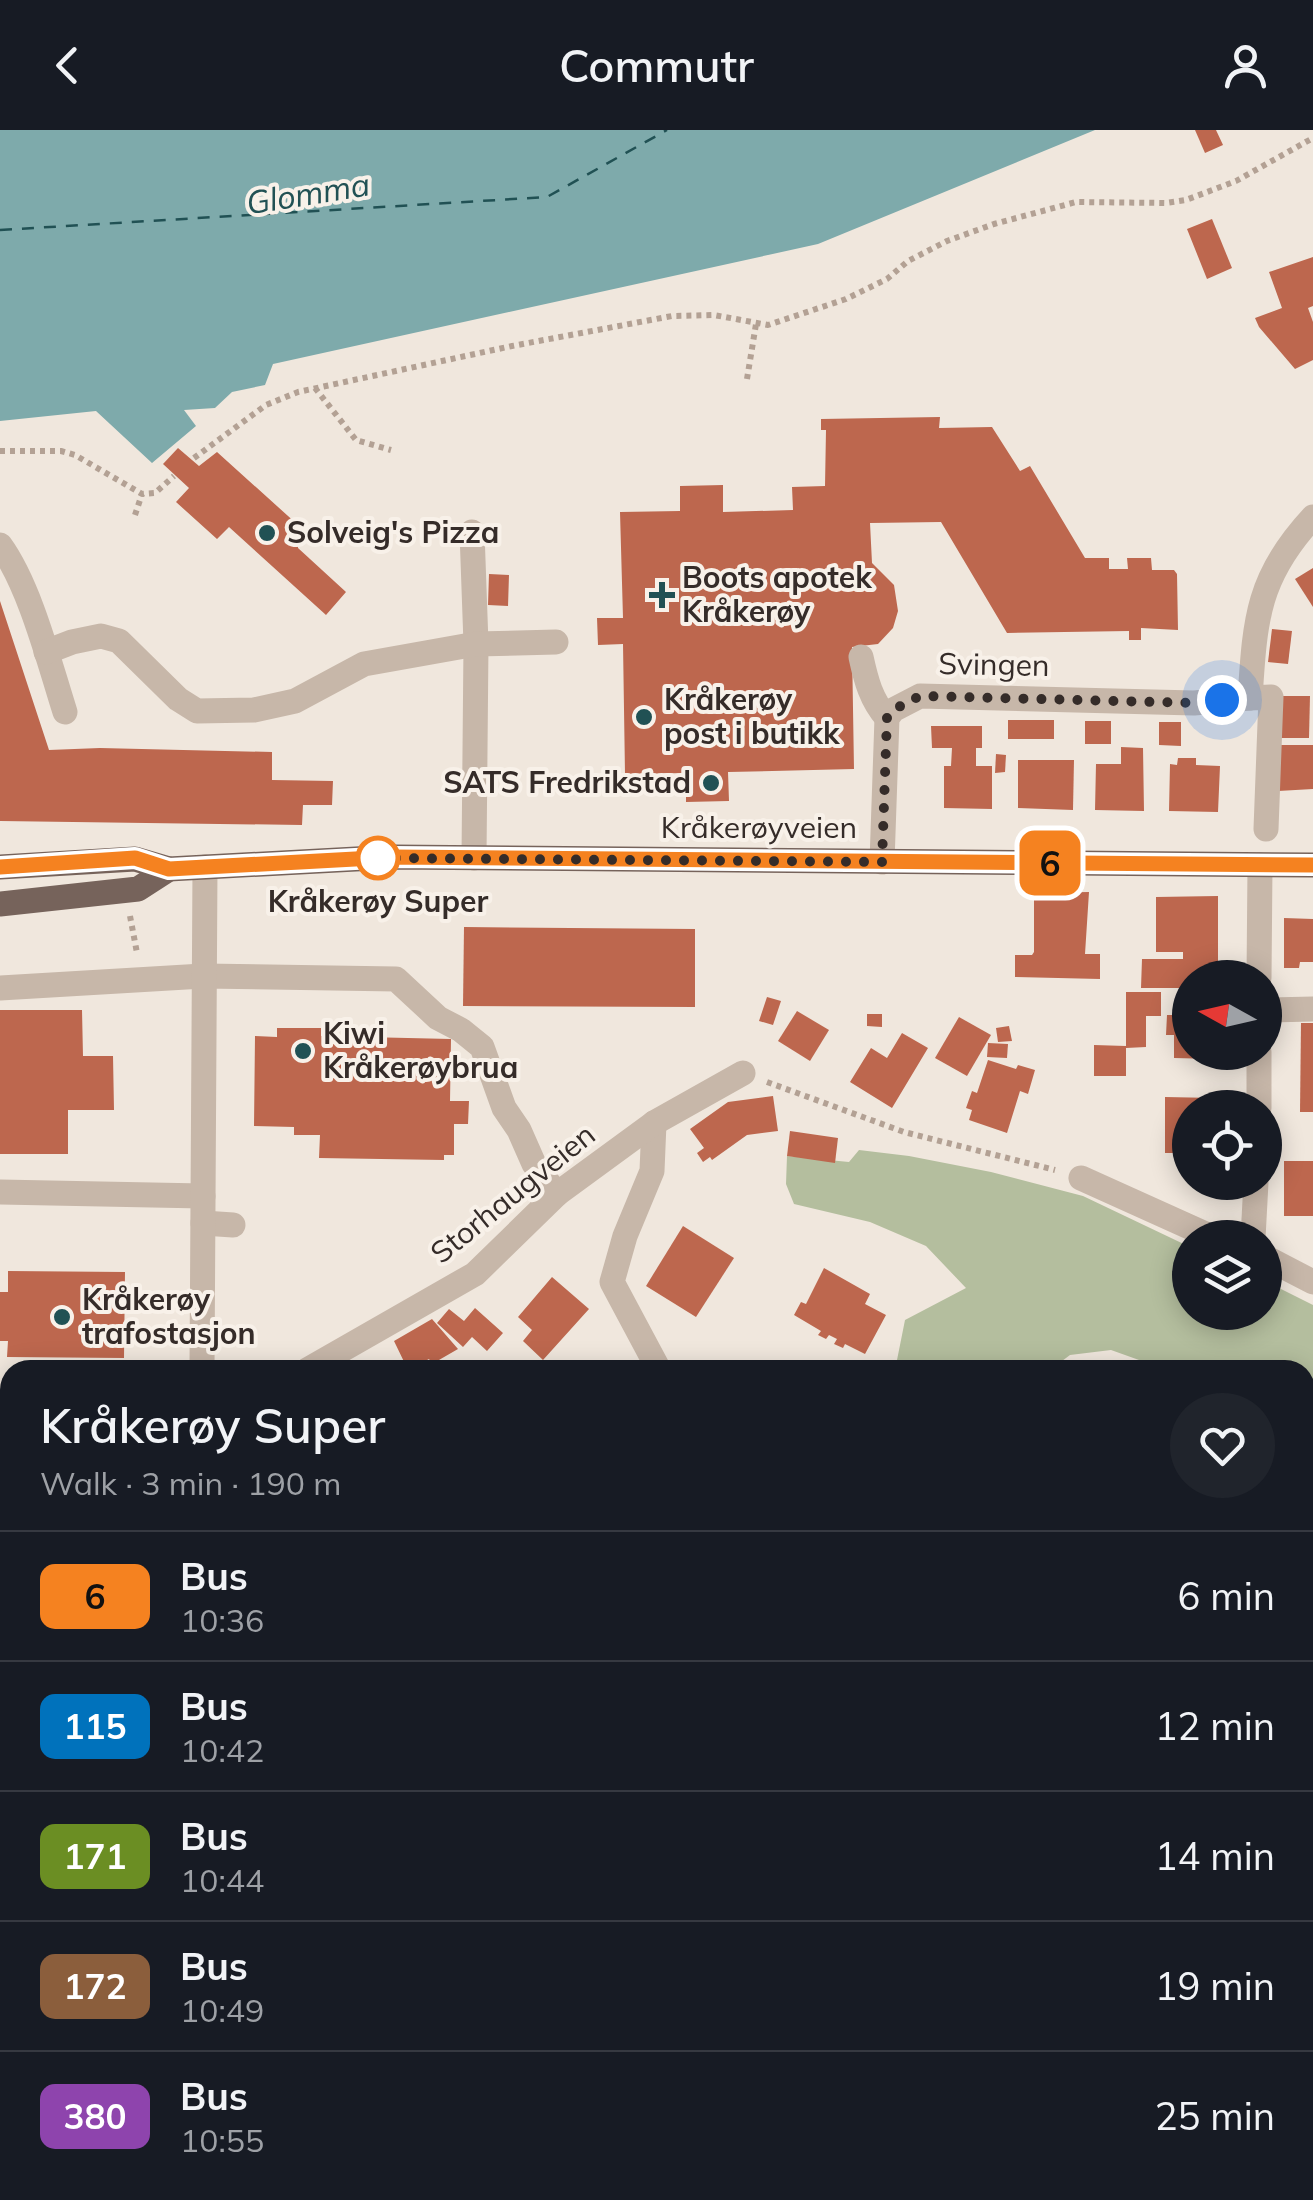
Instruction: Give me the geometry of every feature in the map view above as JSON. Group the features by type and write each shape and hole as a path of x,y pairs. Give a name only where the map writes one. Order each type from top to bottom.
{"main road":[{"name":"Kråkerøyveien","path":"0,867 135,858 169,869 392,857 1313,865"},
{"name":"Kråkerøyveien","path":"0,904 138,888 169,869"}],"street":[{"path":"1266,828 1272,697 1250,698 1254,631 1265,584 1293,538 1313,517"},
{"path":"472,532 476,644 474,858"},
{"path":"0,546 10,559 46,652 64,712"},
{"path":"46,652 101,636 119,641 178,699 197,711 216,711 254,710 295,700 364,664 476,644 556,642"},
{"path":"862,657 866,683 887,718 882,862"},
{"name":"Svingen","path":"887,718 893,710 920,696 1194,703 1250,698"},
{"path":"1259,960 1260,864"},
{"path":"202,1360 205,867"},
{"path":"0,988 203,976 396,979 438,1018 482,1046 504,1108 534,1164 557,1194"},
{"path":"1282,1009 1313,1008"},
{"name":"Storhaugveien","path":"325,1360 475,1274 557,1194 654,1123 744,1072"},
{"path":"654,1123 652,1171 624,1236 612,1282 654,1360"},
{"path":"1080,1178 1174,1220"},
{"path":"0,1192 204,1196"},
{"path":"203,1223 233,1224"},
{"path":"1282,1266 1313,1282"}],"path":[{"path":"194,458 266,405 314,388 672,316 714,316 768,325 846,299 887,278 908,261 994,224 1076,202 1166,204 1186,200 1236,181 1313,138"},
{"path":"747,379 756,324"},
{"path":"314,388 356,440 391,450"},
{"path":"0,451 75,455 142,494 155,493 174,476"},
{"path":"135,516 142,494"},
{"path":"128,906 139,979"},
{"path":"744,1072 904,1132 1080,1178"}],"green space":[{"path":"859,1150 909,1156 1083,1196 1172,1238 1172,1330 1282,1330 1282,1290 1313,1305 1313,1360 1139,1360 1111,1350 1070,1355 1063,1360 897,1360 905,1320 966,1288 926,1246 870,1222 794,1204 786,1184 787,1156 849,1162"}],"water":[{"name":"Glomma","path":"0,130 1095,130 818,244 273,364 265,385 232,392 215,408 184,410 196,426 152,463 96,411 0,421"}],"building":[{"path":"1195,130 1216,130 1223,145 1205,153"},
{"path":"1212,219 1232,268 1207,279 1187,229"},
{"path":"1313,257 1313,306 1308,308 1313,322 1313,360 1295,369 1255,318 1282,308 1269,272"},
{"path":"940,417 939,428 992,427 1020,471 1030,466 1085,558 1109,558 1109,569 1128,569 1127,558 1151,558 1152,570 1174,570 1178,630 1141,628 1141,640 1129,640 1129,631 1007,633 941,522 870,523 872,563 894,585 898,611 893,628 878,644 852,647 854,769 728,772 729,801 686,802 686,773 625,774 623,644 598,645 597,618 623,618 620,512 680,511 680,486 723,485 723,512 793,510 792,487 825,486 826,430 821,430 821,419"},
{"name":"Solveig's Pizza","path":"178,448 199,466 217,452 298,525 298,548 346,592 326,615 229,527 217,539 176,502 189,488 163,464"},
{"path":"1313,568 1313,607 1295,579"},
{"path":"489,574 509,575 508,606 488,605"},
{"path":"0,601 49,750 272,752 272,780 333,781 332,805 303,805 302,825 0,821"},
{"path":"1272,629 1292,631 1288,664 1268,662"},
{"path":"1279,696 1310,696 1309,738 1279,738"},
{"path":"1008,720 1054,720 1054,739 1008,739"},
{"path":"1085,721 1111,721 1111,744 1085,744"},
{"path":"1159,722 1181,722 1181,746 1159,745"},
{"path":"931,726 982,726 982,748 976,748 976,766 992,766 992,809 944,808 944,766 951,766 952,748 932,748"},
{"path":"1279,745 1313,745 1313,789 1278,791"},
{"path":"1121,747 1143,748 1144,811 1095,810 1096,764 1121,764"},
{"path":"996,754 1006,755 1005,772 995,773"},
{"path":"1178,758 1196,758 1196,765 1220,766 1218,812 1169,811 1170,764 1177,765"},
{"path":"1018,760 1074,760 1073,810 1018,808"},
{"path":"1089,892 1085,954 1100,954 1100,979 1015,977 1015,955 1034,952 1034,893"},
{"path":"1218,896 1218,960 1172,960 1172,988 1141,988 1142,959 1183,959 1183,952 1156,952 1156,897"},
{"path":"1284,918 1313,919 1313,962 1300,962 1299,968 1284,968"},
{"path":"464,927 695,929 695,1007 463,1006"},
{"path":"1126,992 1161,992 1161,1016 1146,1016 1146,1047 1126,1048"},
{"path":"767,997 781,1001 773,1025 759,1021"},
{"path":"0,1010 82,1010 83,1056 113,1056 114,1110 68,1110 68,1154 0,1154"},
{"path":"797,1011 829,1030 810,1061 778,1041"},
{"path":"867,1014 882,1014 882,1027 867,1026"},
{"path":"1167,1015 1172,1015 1172,1035 1166,1035"},
{"path":"959,1017 991,1035 967,1076 935,1058"},
{"path":"1301,1023 1313,1023 1313,1112 1300,1112"},
{"path":"1009,1026 1012,1041 998,1042 996,1028"},
{"path":"277,1028 321,1028 321,1036 451,1039 450,1101 469,1101 468,1124 454,1124 454,1155 444,1155 444,1160 319,1158 320,1135 294,1135 294,1127 254,1126 255,1036 277,1037"},
{"path":"902,1033 928,1048 892,1108 850,1082 871,1048 887,1058"},
{"path":"988,1043 1008,1044 1007,1058 987,1057"},
{"path":"1094,1045 1126,1046 1126,1076 1094,1076"},
{"path":"988,1060 1035,1070 1028,1094 1020,1091 1007,1133 969,1120 972,1110 966,1108 972,1091 977,1093"},
{"path":"773,1096 778,1131 747,1135 712,1160 710,1157 703,1162 697,1153 704,1148 690,1129 728,1102"},
{"path":"1165,1097 1172,1097 1172,1153 1165,1153"},
{"path":"790,1131 838,1138 835,1163 787,1156"},
{"path":"1284,1161 1313,1161 1313,1216 1284,1216"},
{"path":"683,1226 734,1258 696,1317 646,1286"},
{"path":"824,1268 870,1294 865,1304 886,1315 865,1354 845,1344 843,1348 834,1344 837,1339 818,1335 821,1331 794,1315 801,1302 806,1304"},
{"name":"Kråkerøy trafostasjon","path":"8,1271 125,1272 124,1358 7,1357 8,1341 0,1341 0,1292 8,1292"},
{"path":"552,1277 589,1309 543,1360 523,1341 532,1330 518,1317"},
{"path":"475,1308 503,1333 487,1351 472,1337 463,1347 437,1323 449,1309 464,1321"},
{"path":"432,1319 458,1349 439,1360 403,1360 394,1341"}],"ferry route":[{"path":"0,230 547,197 667,130"}],"bus line":[{"name":"6","path":"0,867 135,858 169,869 392,857 1313,865"}],"place":[{"name":"Solveig's Pizza","path":"267,533"},
{"name":"Boots apotek Kråkerøy","path":"662,595"},
{"name":"Kråkerøy post i butikk","path":"644,717"},
{"name":"SATS Fredrikstad","path":"711,783"},
{"name":"Kråkerøy Super","path":"378,858"},
{"name":"Kiwi Kråkerøybrua","path":"303,1051"},
{"name":"Kråkerøy trafostasjon","path":"62,1317"}],"route":[{"path":"378,858 882,862 887,718 893,710 920,696 1194,703 1222,700"}]}
